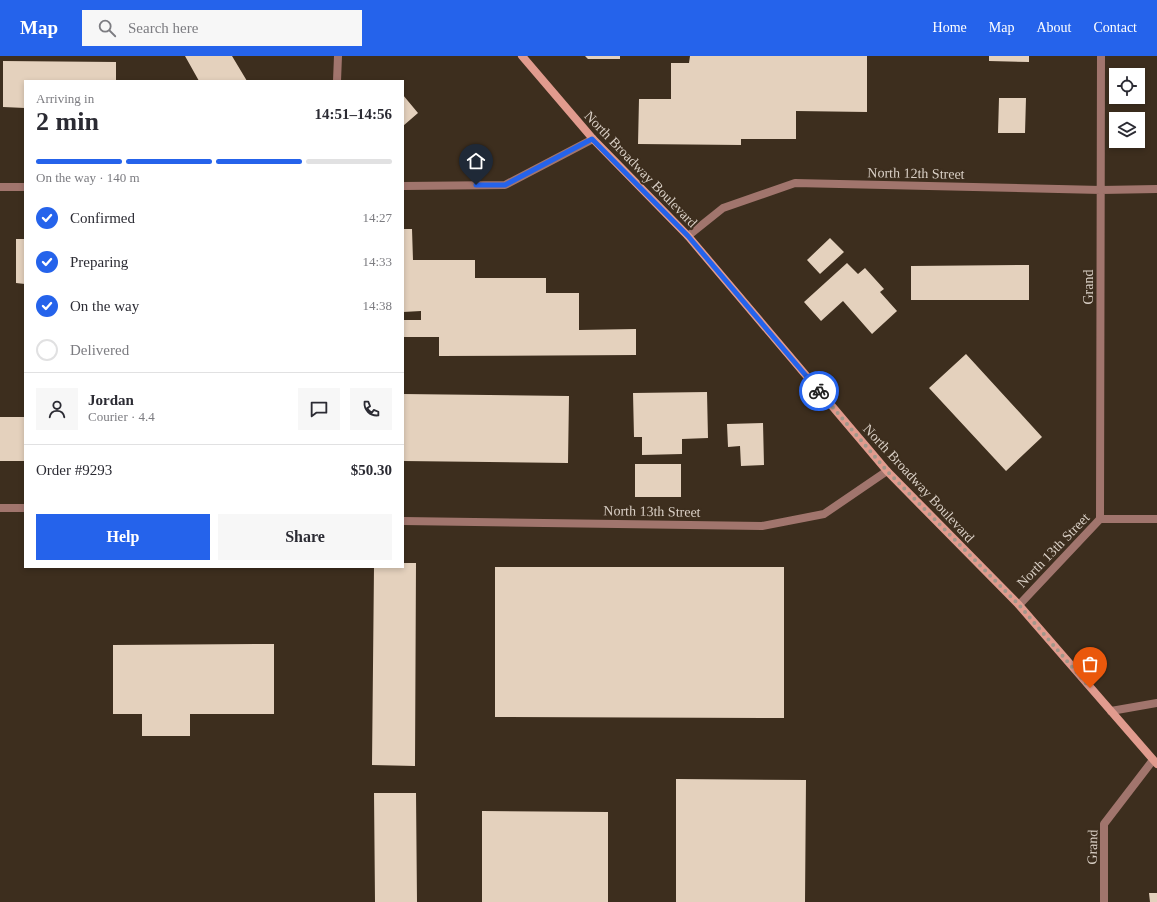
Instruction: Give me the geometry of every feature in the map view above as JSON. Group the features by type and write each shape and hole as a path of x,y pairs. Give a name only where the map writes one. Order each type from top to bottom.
{"main road":[{"name":"North Broadway Boulevard","path":"522,56 592,139 688,236 887,471 1019,605 1155,762"}],"street":[{"path":"337,80 338,56"},
{"name":"Grand","path":"1100,519 1101,56"},
{"path":"404,186 505,185 592,139"},
{"name":"North 12th Street","path":"688,236 723,208 795,183 1101,190 1157,189"},
{"path":"0,187 24,187"},
{"name":"North 13th Street","path":"404,521 762,526 824,514 887,471"},
{"path":"0,508 24,508"},
{"name":"North 13th Street","path":"1019,605 1100,519 1157,519"},
{"path":"1111,711 1157,703"},
{"name":"Grand","path":"1104,902 1104,824 1155,762"}],"building":[{"path":"185,56 232,56 246,80 198,80"},
{"path":"585,56 620,56 620,59 588,59"},
{"path":"690,56 867,56 867,112 796,111 796,139 741,139 741,145 638,144 639,99 671,99 671,63 689,63"},
{"path":"989,56 1029,56 1029,62 989,61"},
{"path":"3,61 116,62 116,80 24,80 24,108 3,107"},
{"path":"404,96 418,113 404,125"},
{"path":"999,98 1026,98 1025,133 998,133"},
{"path":"404,229 412,229 413,260 475,260 475,278 546,278 546,293 579,293 579,330 636,329 636,355 439,356 439,337 404,337 404,320 421,320 421,311 404,312"},
{"path":"830,238 844,252 820,274 807,260"},
{"path":"16,239 24,239 24,284 16,283"},
{"path":"847,263 858,274 865,268 884,289 880,292 897,311 872,334 843,301 821,321 804,302"},
{"path":"1029,265 1029,300 911,300 911,266"},
{"path":"966,354 1042,437 1006,471 929,388"},
{"path":"707,392 708,438 682,439 682,454 642,455 642,437 634,437 633,393"},
{"path":"404,394 569,396 568,463 404,461"},
{"path":"0,417 24,417 24,461 0,461"},
{"path":"763,423 764,465 741,466 740,446 728,447 727,424"},
{"path":"635,464 681,464 681,497 635,497"},
{"path":"404,563 416,563 415,766 372,765 374,568 404,568"},
{"path":"495,567 784,567 784,718 495,717"},
{"path":"274,644 274,714 190,714 190,736 142,736 142,714 113,714 113,645"},
{"path":"676,779 806,780 805,902 676,902"},
{"path":"374,793 416,793 417,902 375,902"},
{"path":"482,811 608,812 608,902 482,902"},
{"path":"1149,893 1157,893 1157,902 1150,902"}],"way so far":[{"path":"819,391 887,471 1019,605 1090,688"}],"route":[{"path":"476,185 505,185 592,139 688,236 819,391"}]}
